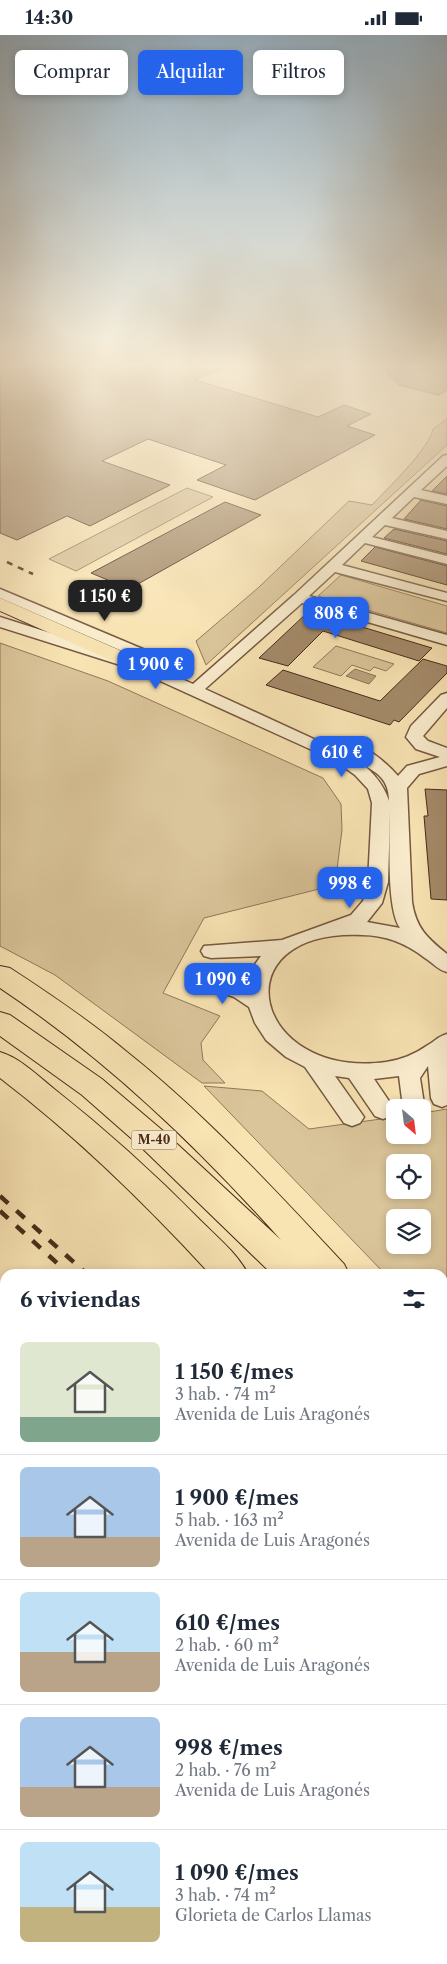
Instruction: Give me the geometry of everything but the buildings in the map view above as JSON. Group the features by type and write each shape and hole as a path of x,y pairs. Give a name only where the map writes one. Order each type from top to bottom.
{"highway":[{"path":"0,604 142,667"},
{"path":"0,975 40,1001 118,1059 242,1175 327,1269"},
{"name":"M-40","path":"0,1022 107,1100 212,1194 290,1269"},
{"name":"M-40","path":"0,1063 60,1107 120,1159 226,1269"}],"street":[{"path":"203,688 447,459"},
{"path":"432,473 447,476"},
{"path":"411,492 447,500"},
{"path":"387,515 447,523"},
{"path":"387,515 447,535"},
{"path":"362,538 447,560"},
{"path":"333,567 447,597"},
{"path":"0,593 203,688 347,761 361,771 376,788 381,803 378,882 372,903 358,920 336,928 309,934 285,946 268,962 262,971 257,991 263,1019 275,1036 292,1051 314,1062 335,1069 357,1072 399,1069 417,1063 447,1044"},
{"path":"299,598 447,640"},
{"path":"0,622 142,667 182,686 203,688 354,749 384,770 398,787 402,901 405,921 438,956"},
{"path":"447,698 417,730 414,737 422,745 447,754"},
{"path":"398,787 414,770 447,761"},
{"path":"336,928 382,930 438,956"},
{"path":"211,951 256,951 285,946"},
{"path":"202,978 240,992 258,1002"},
{"path":"442,1098 439,1066 447,1044"},
{"path":"314,1062 352,1117"},
{"path":"412,1099 409,1078 417,1063"},
{"path":"357,1072 382,1111"}],"shaded area":[{"path":"418,455 436,455 206,665 196,641 258,588 349,501 372,505"},
{"path":"187,488 213,497 76,571 49,559"},
{"path":"341,575 447,606 447,633 318,596"},
{"path":"0,643 108,681 323,778 341,804 342,830 335,885 204,918 163,993 220,1016 201,1043 203,1060 225,1083 202,1083 55,975 0,946"},
{"path":"336,646 394,664 386,671 374,667 370,671 352,665 341,676 313,667"},
{"path":"355,669 376,676 369,684 346,676"},
{"path":"204,1086 262,1091 309,1129 386,1118 386,1144 431,1144 431,1112 447,1109 447,1269 380,1269"}],"railway":[{"path":"7,562 33,574"},
{"path":"0,1196 81,1269"},
{"path":"0,1211 64,1269"}]}
